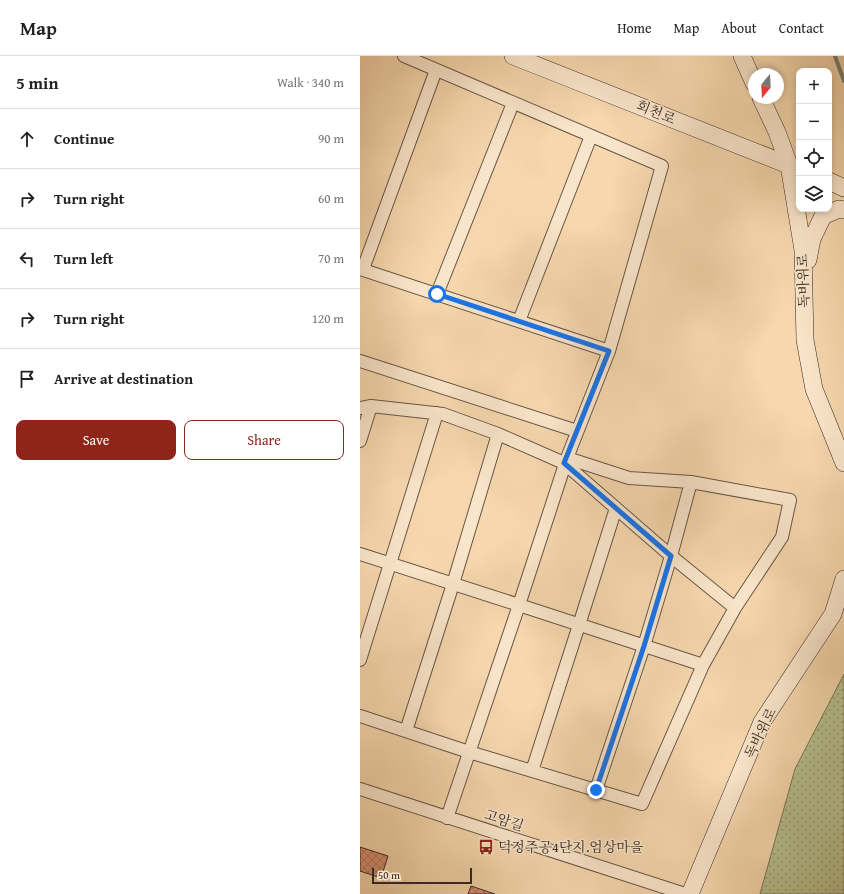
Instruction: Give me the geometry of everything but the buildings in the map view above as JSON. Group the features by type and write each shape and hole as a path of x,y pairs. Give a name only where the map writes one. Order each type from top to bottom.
{"main road":[{"name":"회천로","path":"513,56 794,167"},
{"path":"742,56 748,70"},
{"name":"독바위로","path":"764,104 794,167 803,250 805,340 814,389 844,463"},
{"path":"832,182 844,188"},
{"path":"803,283 812,240 823,216 839,209 844,210"},
{"name":"독바위로","path":"690,894 762,722 832,614 844,579"}],"street":[{"path":"404,56 662,166 609,351 566,460 447,818"},
{"path":"436,70 361,269 609,351"},
{"path":"437,294 513,103"},
{"path":"519,321 591,136"},
{"path":"360,361 577,431"},
{"path":"360,441 365,407 437,413 566,460 630,478 690,482 790,500 782,538 735,608 703,666 642,804 469,752 360,716"},
{"path":"360,660 437,413"},
{"path":"406,731 453,584 498,434"},
{"path":"566,460 616,508 671,556 735,608"},
{"path":"596,790 644,646 671,556 690,482"},
{"path":"532,771 580,625 616,508"},
{"path":"360,554 703,666"},
{"name":"고암길","path":"360,789 685,894"}],"green space":[{"path":"844,674 844,894 760,894 795,769"}],"waterway":[{"path":"835,56 844,81"}],"place":[{"name":"덕정주공4단지.엄상마을","path":"486,847"}],"route":[{"path":"437,294 609,351 564,463 671,556 644,646 596,790"}]}
